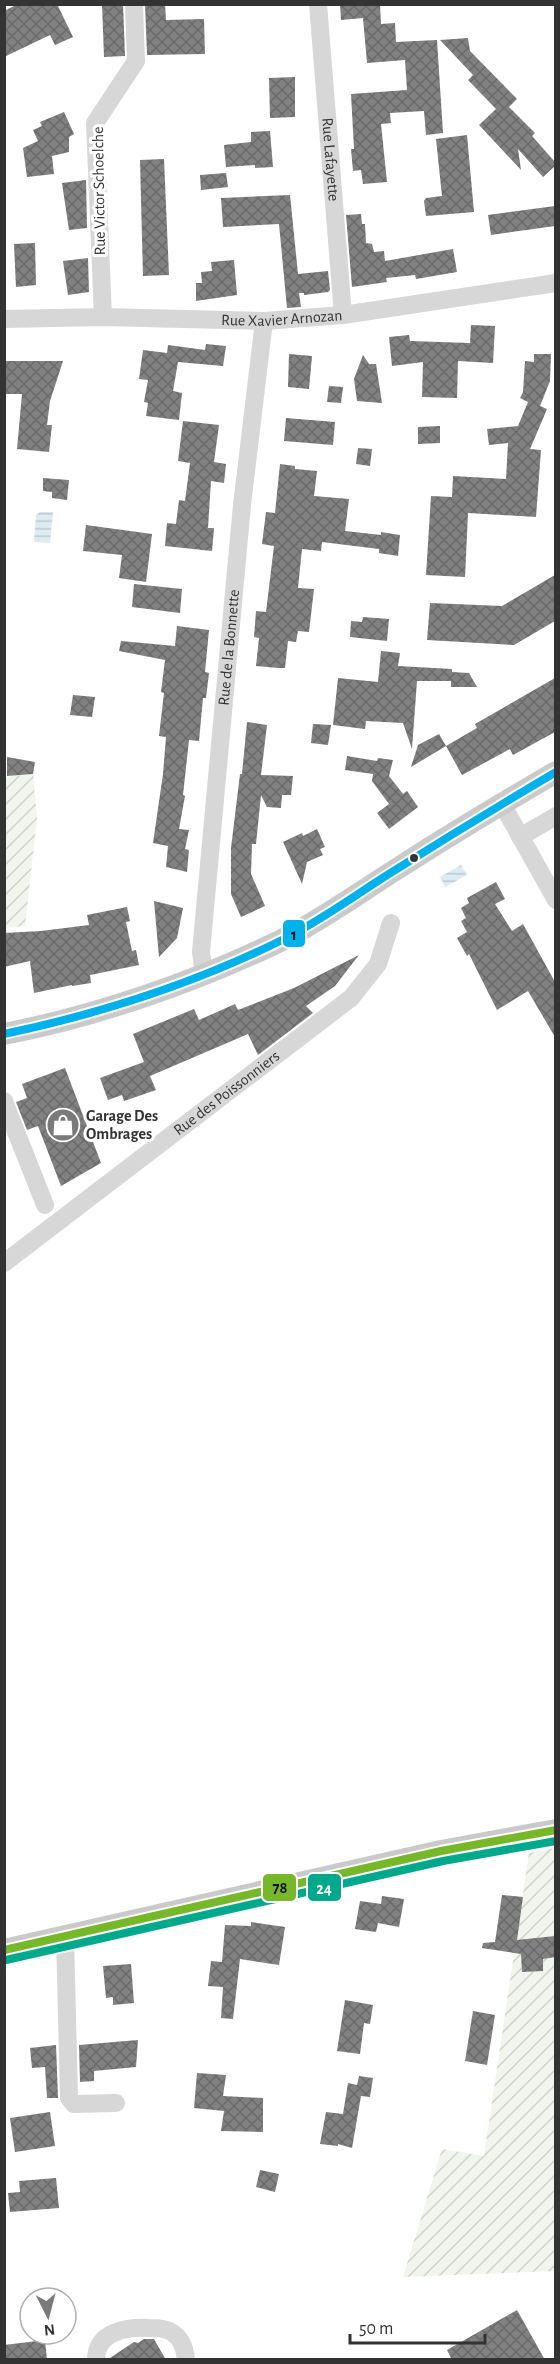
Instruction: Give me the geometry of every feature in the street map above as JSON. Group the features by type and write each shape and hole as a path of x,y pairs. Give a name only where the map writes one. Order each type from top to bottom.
{"main road":[{"path":"4,1034 107,1007 204,974 281,940 319,920 453,832 555,772"},
{"path":"4,1950 441,1851 555,1830"}],"street":[{"name":"Rue Victor Schoelche","path":"103,317 94,123 136,61 134,4"},
{"name":"Rue Lafayette","path":"318,4 343,315"},
{"name":"Rue Xavier Arnozan","path":"4,319 103,317 264,321 343,315 555,283"},
{"name":"Rue de la Bonnette","path":"204,974 201,951 243,497 264,321"},
{"path":"502,804 555,900"},
{"path":"520,837 555,816"},
{"name":"Rue des Poissonniers","path":"4,1263 351,998 378,964 391,923"},
{"path":"4,1101 45,1204"},
{"path":"65,1936 69,2098 74,2104 116,2103"},
{"path":"96,2360 96,2352 102,2341 112,2333 129,2327 170,2331 181,2340 186,2360"}],"shaded area":[{"path":"40,512 53,512 50,543 34,542 36,515"},
{"path":"33,774 37,818 25,926 5,928 5,777"},
{"path":"461,865 467,875 445,887 440,877"},
{"path":"555,1848 555,2271 403,2277 442,2149 484,2156 529,1853"}],"building":[{"path":"18,4 57,4 73,37 55,45 50,35 4,57 4,11"},
{"path":"102,4 123,4 125,56 104,57"},
{"path":"145,4 165,4 166,20 204,19 205,54 147,55"},
{"path":"340,4 380,4 381,24 395,23 396,42 437,40 443,133 426,135 424,111 390,113 391,123 381,124 387,182 363,184 361,170 353,171 351,94 407,90 405,60 367,63 363,18 341,20"},
{"path":"468,38 470,51 517,99 509,107 535,133 532,136 555,162 555,166 543,177 518,149 521,170 479,125 496,109 468,80 473,75 440,40"},
{"path":"295,77 295,117 270,118 269,78"},
{"path":"64,112 74,134 69,137 69,152 52,156 54,174 27,177 23,148 38,141 33,130 42,126 40,122"},
{"path":"270,131 273,167 255,168 255,165 226,167 224,145 251,142 251,132"},
{"path":"467,135 474,212 426,216 424,201 426,198 442,196 436,139"},
{"path":"164,159 169,275 143,276 140,160"},
{"path":"226,173 228,187 201,190 200,175"},
{"path":"86,180 87,228 69,230 62,183"},
{"path":"290,195 298,274 328,271 330,290 304,295 304,293 299,293 301,307 287,308 279,224 223,227 221,198"},
{"path":"555,206 555,226 491,235 488,215"},
{"path":"361,214 362,224 365,224 366,243 372,244 374,252 384,251 385,261 453,249 457,272 416,279 415,275 386,278 387,282 352,287 346,215"},
{"path":"35,243 36,285 16,287 14,244"},
{"path":"88,258 89,292 68,295 63,261"},
{"path":"234,260 237,295 196,301 196,283 202,283 201,272 212,271 211,262"},
{"path":"471,325 495,326 493,363 458,361 457,398 422,397 423,362 392,366 389,337 409,335 410,341 470,343"},
{"path":"206,344 226,346 223,366 178,362 173,391 182,393 179,420 146,416 148,403 144,402 148,380 139,379 143,350 167,353 168,345 205,350"},
{"path":"289,354 312,356 309,389 288,387"},
{"path":"534,354 551,354 550,381 540,406 547,409 530,449 541,450 536,517 468,513 465,577 426,575 431,496 452,497 453,476 506,479 508,443 489,445 487,429 518,426 528,402 520,398 523,392 525,361 534,362"},
{"path":"363,355 369,364 376,364 382,403 357,401 354,379"},
{"path":"4,361 63,361 50,401 47,425 52,425 49,452 17,449 22,394 4,394"},
{"path":"329,386 343,387 341,403 327,402"},
{"path":"286,418 335,422 333,445 284,441"},
{"path":"183,421 219,425 214,462 226,464 224,483 211,481 208,528 214,528 212,551 165,546 167,523 176,524 179,500 185,501 190,463 178,461"},
{"path":"440,426 440,443 418,444 418,427"},
{"path":"358,448 372,449 370,466 356,464"},
{"path":"280,464 295,466 295,469 317,471 314,496 349,499 345,531 400,535 398,556 379,553 379,549 322,542 321,551 302,549 298,588 314,589 309,632 298,631 296,642 288,641 285,668 256,666 259,638 254,637 256,611 266,612 274,546 262,544 266,512 275,513"},
{"path":"43,478 69,480 67,500 52,498 52,492 43,491"},
{"path":"86,525 152,534 146,582 119,578 122,555 83,551"},
{"path":"555,575 555,621 514,645 427,640 430,603 502,606"},
{"path":"134,584 182,589 180,613 132,607"},
{"path":"363,617 389,619 387,641 350,637 351,621 362,622"},
{"path":"177,626 209,630 205,672 209,673 206,698 203,698 199,741 189,740 183,795 185,796 179,829 189,830 185,849 189,850 187,872 166,867 168,846 153,843 166,737 159,736 165,660 119,651 121,641 175,646"},
{"path":"381,651 400,653 398,666 452,669 452,672 469,673 477,687 451,687 451,681 417,681 412,749 403,723 366,721 365,729 333,725 338,678 378,682"},
{"path":"555,678 555,732 513,755 510,749 462,775 446,746 477,728 475,724"},
{"path":"73,695 95,697 92,717 70,715"},
{"path":"247,722 267,725 261,775 293,776 291,795 282,795 281,808 267,807 261,795 256,844 252,844 251,874 265,906 241,917 231,894 231,848"},
{"path":"313,724 331,725 328,745 311,743"},
{"path":"439,734 446,746 411,767 418,745"},
{"path":"347,756 377,761 378,758 393,760 389,776 403,794 407,791 418,807 389,829 377,813 389,804 372,781 373,774 345,770"},
{"path":"7,757 35,762 33,774 7,776"},
{"path":"317,829 325,847 320,849 323,855 307,862 302,884 283,842"},
{"path":"496,882 505,899 495,904 512,931 523,924 555,982 555,1037 528,991 497,1010 469,954 467,956 457,938 467,932 461,921 466,918 461,908 469,903 467,898"},
{"path":"154,901 183,908 177,938 159,957"},
{"path":"127,907 130,921 126,922 132,951 136,950 139,965 90,975 91,983 34,993 30,961 4,967 4,933 89,925 87,915"},
{"path":"359,955 335,986 306,1006 313,1013 258,1055 248,1034 150,1076 156,1090 124,1101 122,1095 108,1100 100,1078 144,1062 133,1034 194,1009 199,1020 235,1004 238,1010 294,988"},
{"path":"65,1068 101,1163 61,1186 38,1126 27,1130 16,1102 27,1098 22,1084"},
{"path":"502,1895 523,1897 517,1940 555,1936 555,1957 543,1959 543,1971 522,1972 521,1954 482,1948 483,1943 495,1942"},
{"path":"382,1896 404,1899 399,1927 378,1923 376,1932 355,1929 360,1901 381,1904"},
{"path":"251,1922 285,1927 279,1965 240,1959 233,2019 221,2018 223,1987 208,1986 211,1961 222,1962 225,1925 251,1926"},
{"path":"131,1964 134,2003 113,2005 113,1997 106,1998 103,1966"},
{"path":"345,2000 373,2005 370,2024 364,2023 360,2054 337,2051"},
{"path":"473,2011 495,2015 487,2065 465,2061"},
{"path":"138,2040 136,2067 94,2071 94,2081 80,2082 79,2045"},
{"path":"56,2045 58,2098 47,2098 45,2067 32,2068 30,2048"},
{"path":"197,2073 226,2075 223,2096 263,2098 263,2132 221,2131 224,2111 194,2108"},
{"path":"359,2076 373,2078 370,2097 361,2096 352,2148 338,2144 338,2146 320,2144 326,2112 343,2114 348,2083 357,2085"},
{"path":"50,2112 55,2146 15,2152 10,2118"},
{"path":"260,2170 279,2174 275,2192 256,2187"},
{"path":"56,2178 59,2208 10,2212 8,2193 20,2192 19,2181"},
{"path":"517,2310 545,2360 452,2360 447,2350"},
{"path":"144,2339 154,2339 166,2360 107,2360 134,2342 138,2343"},
{"path":"18,2343 18,2346 46,2346 47,2360 4,2360 4,2345"}],"transit line":[{"name":"1","path":"4,1034 75,1017 145,996 247,957 323,917 556,772"},
{"name":"78","path":"4,1950 441,1851 556,1830"},
{"name":"24","path":"6,1960 443,1861 556,1841"}],"place":[{"name":"Garage Des Ombrages","path":"63,1125"}]}
